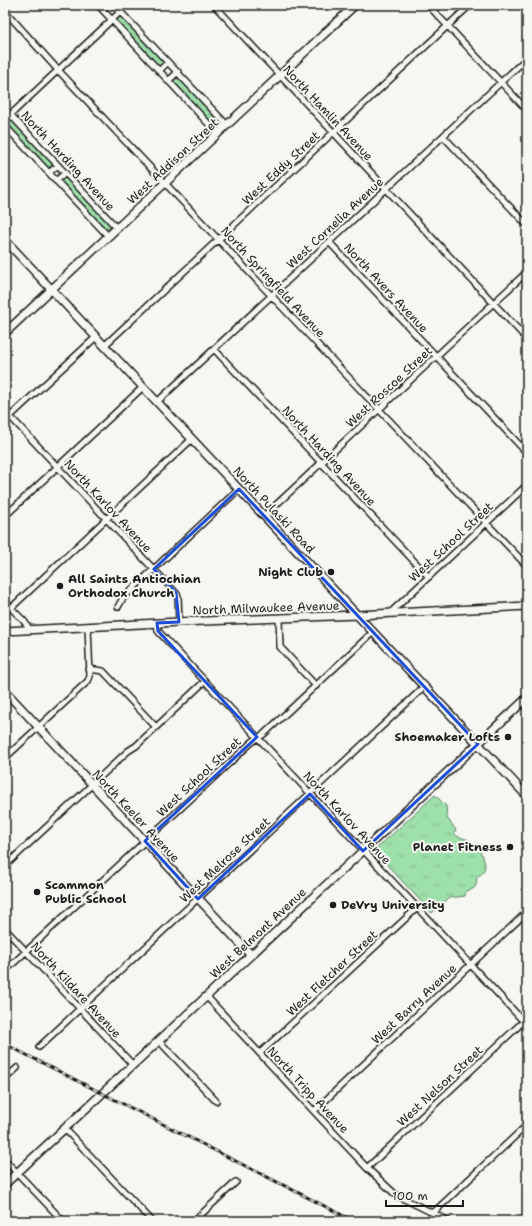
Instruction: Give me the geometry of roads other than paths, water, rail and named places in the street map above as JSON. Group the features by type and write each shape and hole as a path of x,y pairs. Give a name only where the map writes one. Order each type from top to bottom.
{"main road":[{"name":"West Addison Street","path":"5,333 355,5"},
{"name":"North Pulaski Road","path":"5,240 527,796"},
{"name":"North Milwaukee Avenue","path":"5,631 527,606"},
{"name":"North Keeler Avenue","path":"5,691 251,955"},
{"name":"West Belmont Avenue","path":"5,1184 527,698"}],"street":[{"path":"98,5 218,134"},
{"path":"114,5 227,125"},
{"name":"North Hamlin Avenue","path":"214,5 527,339"},
{"path":"428,5 527,110"},
{"name":"West Eddy Street","path":"104,346 470,5"},
{"name":"North Springfield Avenue","path":"5,11 58,70 527,566"},
{"path":"5,120 120,12"},
{"name":"West Cornelia Avenue","path":"157,402 527,58"},
{"path":"159,71 168,62"},
{"path":"168,81 178,72"},
{"name":"North Harding Avenue","path":"5,109 117,228"},
{"name":"North Harding Avenue","path":"5,126 108,236"},
{"path":"443,136 527,225"},
{"path":"49,173 58,164"},
{"path":"56,181 65,173"},
{"name":"North Avers Avenue","path":"329,242 527,453"},
{"name":"West Roscoe Street","path":"264,516 527,272"},
{"path":"5,421 96,337"},
{"name":"North Harding Avenue","path":"214,349 429,577"},
{"path":"5,516 143,387"},
{"name":"North Karlov Avenue","path":"5,411 176,592 178,596 179,622"},
{"path":"11,608 192,439"},
{"name":"West School Street","path":"390,613 527,485"},
{"path":"118,607 122,598 239,490"},
{"path":"5,602 24,621 30,630"},
{"path":"279,619 280,648 316,686"},
{"name":"North Karlov Avenue","path":"157,623 158,631 470,965 526,1022"},
{"path":"5,758 88,681 90,676 90,668 88,627"},
{"name":"West School Street","path":"5,971 373,632"},
{"path":"90,668 103,671 156,727"},
{"path":"5,866 205,681"},
{"name":"West Melrose Street","path":"39,1047 424,687"},
{"name":"West Fletcher Street","path":"260,1053 417,908"},
{"name":"West Barry Avenue","path":"314,1111 527,912"},
{"name":"North Kildare Avenue","path":"5,929 133,1065"},
{"name":"North Tripp Avenue","path":"207,997 367,1168 396,1195 449,1221"},
{"name":"West Nelson Street","path":"367,1168 526,1022"},
{"path":"159,1041 216,1101"},
{"path":"5,1079 17,1068"},
{"path":"433,1213 527,1126"},
{"path":"65,1129 152,1221"},
{"path":"5,1160 63,1221"},
{"path":"194,1221 236,1182"}],"railway":[{"path":"5,1044 354,1221"}],"place":[{"name":"Night Club","path":"331,572"},
{"name":"All Saints Antiochian Orthodox Church","path":"60,586"},
{"name":"Shoemaker Lofts","path":"508,737"},
{"name":"Planet Fitness","path":"510,847"},
{"name":"Scammon Public School","path":"37,892"},
{"name":"DeVry University","path":"333,905"}]}
